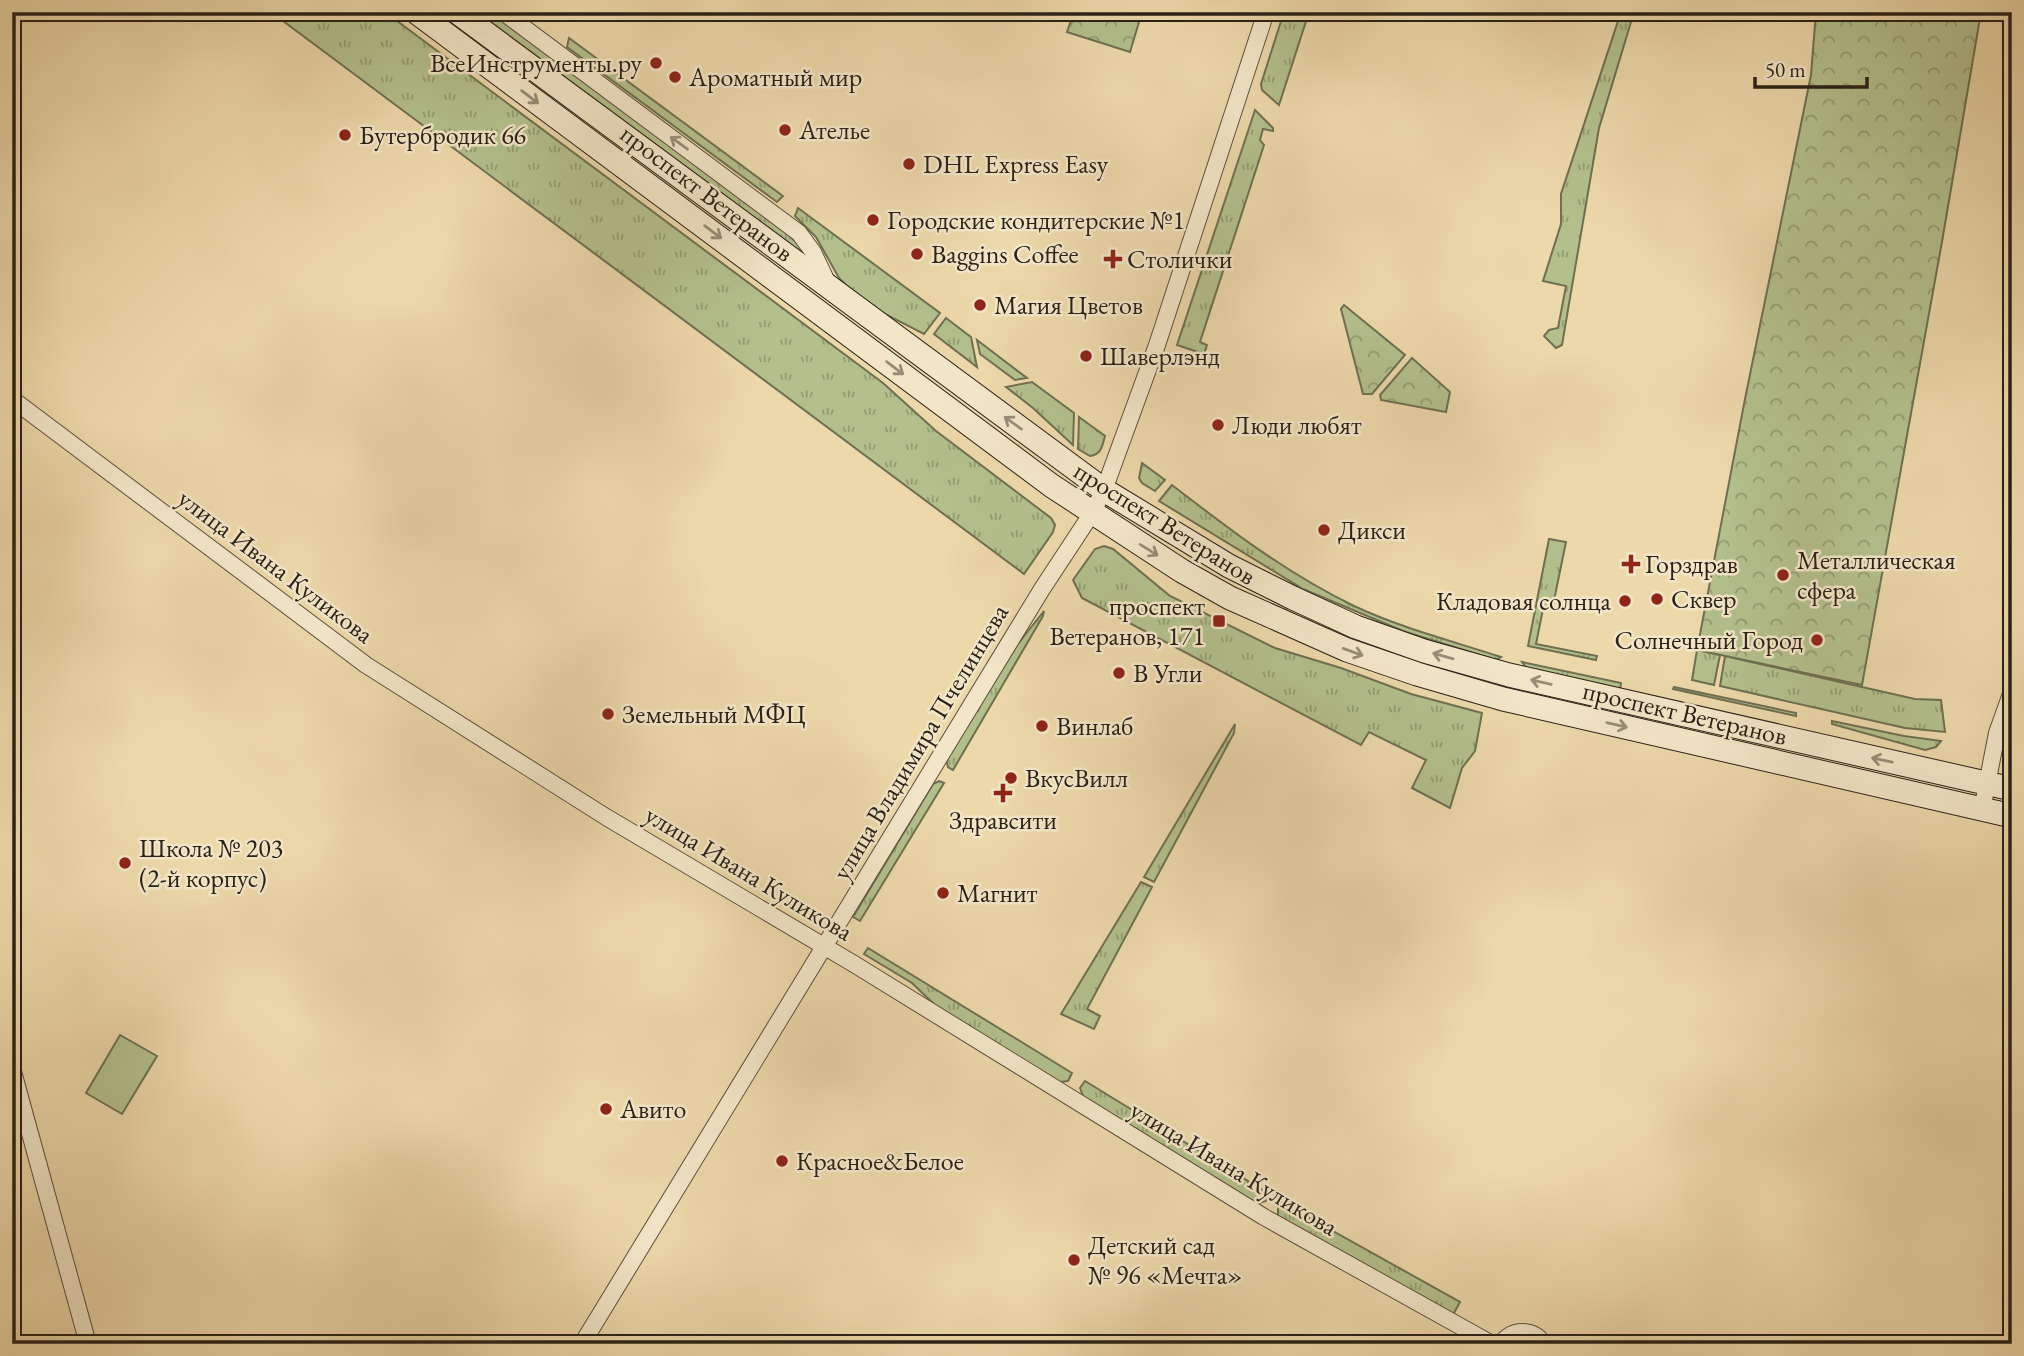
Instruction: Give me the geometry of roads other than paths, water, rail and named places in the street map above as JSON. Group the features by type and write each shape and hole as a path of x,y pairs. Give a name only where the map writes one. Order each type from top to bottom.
{"main road":[{"name":"проспект Ветеранов","path":"416,12 1052,486 1182,571 1230,598 1347,650 1503,699 2012,816"},
{"name":"проспект Ветеранов","path":"457,12 1104,490 1229,566 1293,598 1356,627 1424,651 1508,675 2012,789"}],"street":[{"path":"503,12 799,233 813,252 831,289"},
{"name":"улица Владимира Пчелинцева","path":"582,1344 1104,490 1153,357 1266,12"},
{"name":"улица Ивана Куликова","path":"12,399 366,665 606,817 824,946 1264,1217 1492,1344"},
{"path":"1982,810 1997,733 2012,691"},
{"path":"12,1068 88,1344"},
{"path":"1501,1344 1510,1335 1526,1331 1534,1334 1544,1344"}],"place":[{"name":"ВсеИнструменты.ру","path":"656,63"},
{"name":"Ароматный мир","path":"675,77"},
{"name":"Ателье","path":"785,130"},
{"name":"Бутербродик 66","path":"345,135"},
{"name":"DHL Express Easy","path":"909,164"},
{"name":"Городские кондитерские №1","path":"873,220"},
{"name":"Baggins Coffee","path":"917,254"},
{"name":"Столички","path":"1113,259"},
{"name":"Магия Цветов","path":"980,305"},
{"name":"Шаверлэнд","path":"1086,356"},
{"name":"Люди любят","path":"1218,425"},
{"name":"Дикси","path":"1324,530"},
{"name":"Горздрав","path":"1631,564"},
{"name":"Металлическая сфера","path":"1783,575"},
{"name":"Сквер","path":"1657,599"},
{"name":"Кладовая солнца","path":"1625,601"},
{"name":"проспект Ветеранов, 171","path":"1219,621"},
{"name":"Солнечный Город","path":"1817,640"},
{"name":"В Угли","path":"1119,673"},
{"name":"Земельный МФЦ","path":"608,714"},
{"name":"Винлаб","path":"1042,726"},
{"name":"ВкусВилл","path":"1011,778"},
{"name":"Здравсити","path":"1003,793"},
{"name":"Школа № 203 (2-й корпус)","path":"125,863"},
{"name":"Магнит","path":"943,893"},
{"name":"Авито","path":"606,1109"},
{"name":"Красное&Белое","path":"782,1161"},
{"name":"Детский сад № 96 «Мечта»","path":"1074,1260"}]}
